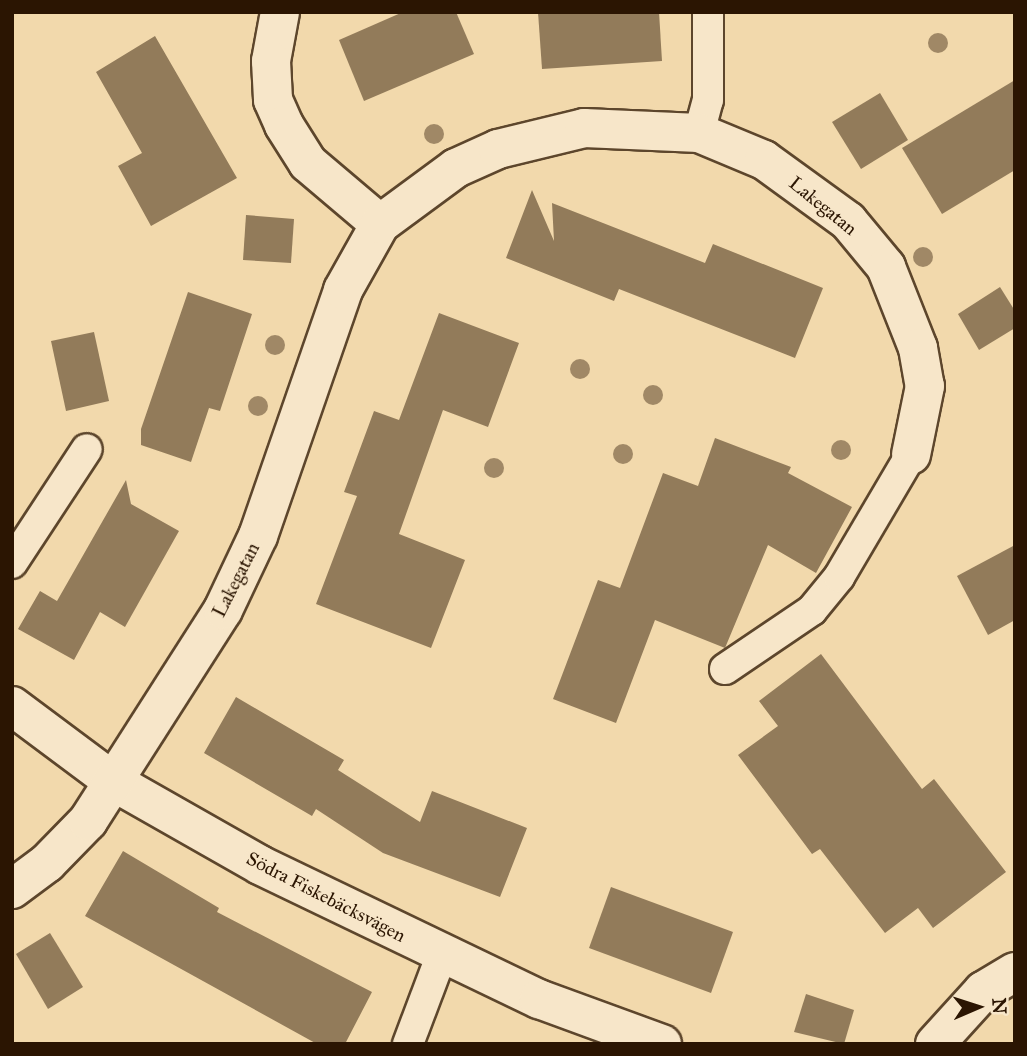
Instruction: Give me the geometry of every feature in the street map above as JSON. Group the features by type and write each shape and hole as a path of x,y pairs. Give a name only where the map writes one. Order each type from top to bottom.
{"street":[{"path":"280,12 271,61 272,100 308,163 380,224"},
{"name":"Lakegatan","path":"12,889 47,863 114,782 223,610 258,536 343,290 380,224 456,168 540,136 584,128 699,133 764,160 848,221 886,267 918,348 925,386 911,455"},
{"name":"Södra Fiskebäcksvägen","path":"12,706 114,782 260,865 539,999 662,1044"},
{"path":"935,1044 984,991 1015,972"}],"lane":[{"path":"699,133 708,100 708,12"},
{"path":"12,563 87,449"},
{"name":"Lakegatan","path":"725,669 812,610 839,578 911,455"},
{"path":"408,1044 442,954"}],"building":[{"path":"403,12 456,12 474,54 364,101 339,40"},
{"path":"538,12 659,12 662,61 542,69"},
{"path":"155,36 237,178 151,226 118,166 142,153 96,72"},
{"path":"1015,80 1015,170 942,214 902,148"},
{"path":"880,93 908,140 861,169 832,122"},
{"path":"532,190 554,241 552,203 705,263 713,244 823,288 795,358 619,289 614,301 506,258"},
{"path":"246,215 294,219 291,263 243,260"},
{"path":"1000,287 1015,311 1015,328 979,350 958,314"},
{"path":"188,292 252,314 220,411 209,408 191,462 141,445 141,429"},
{"path":"439,313 519,343 488,427 443,410 399,534 465,560 431,648 316,604 357,496 344,492 374,411 399,420"},
{"path":"94,332 109,401 66,411 51,341"},
{"path":"715,438 791,467 788,473 852,507 816,573 768,545 725,648 655,620 616,723 553,699 598,580 620,588 663,473 698,486"},
{"path":"126,480 131,504 179,531 125,627 100,612 74,660 18,629 40,591 57,601"},
{"path":"1015,545 1015,620 988,635 957,576"},
{"path":"821,654 922,789 934,779 1006,872 933,928 918,908 885,933 820,849 812,854 738,755 778,726 759,701"},
{"path":"236,697 344,760 338,770 420,822 432,791 527,828 500,897 383,853 316,809 312,816 204,753"},
{"path":"123,851 219,908 217,912 372,992 345,1044 317,1044 85,916"},
{"path":"611,887 733,932 711,993 589,948"},
{"path":"50,933 83,987 48,1009 16,954"},
{"path":"806,994 854,1010 844,1044 794,1032"}]}
